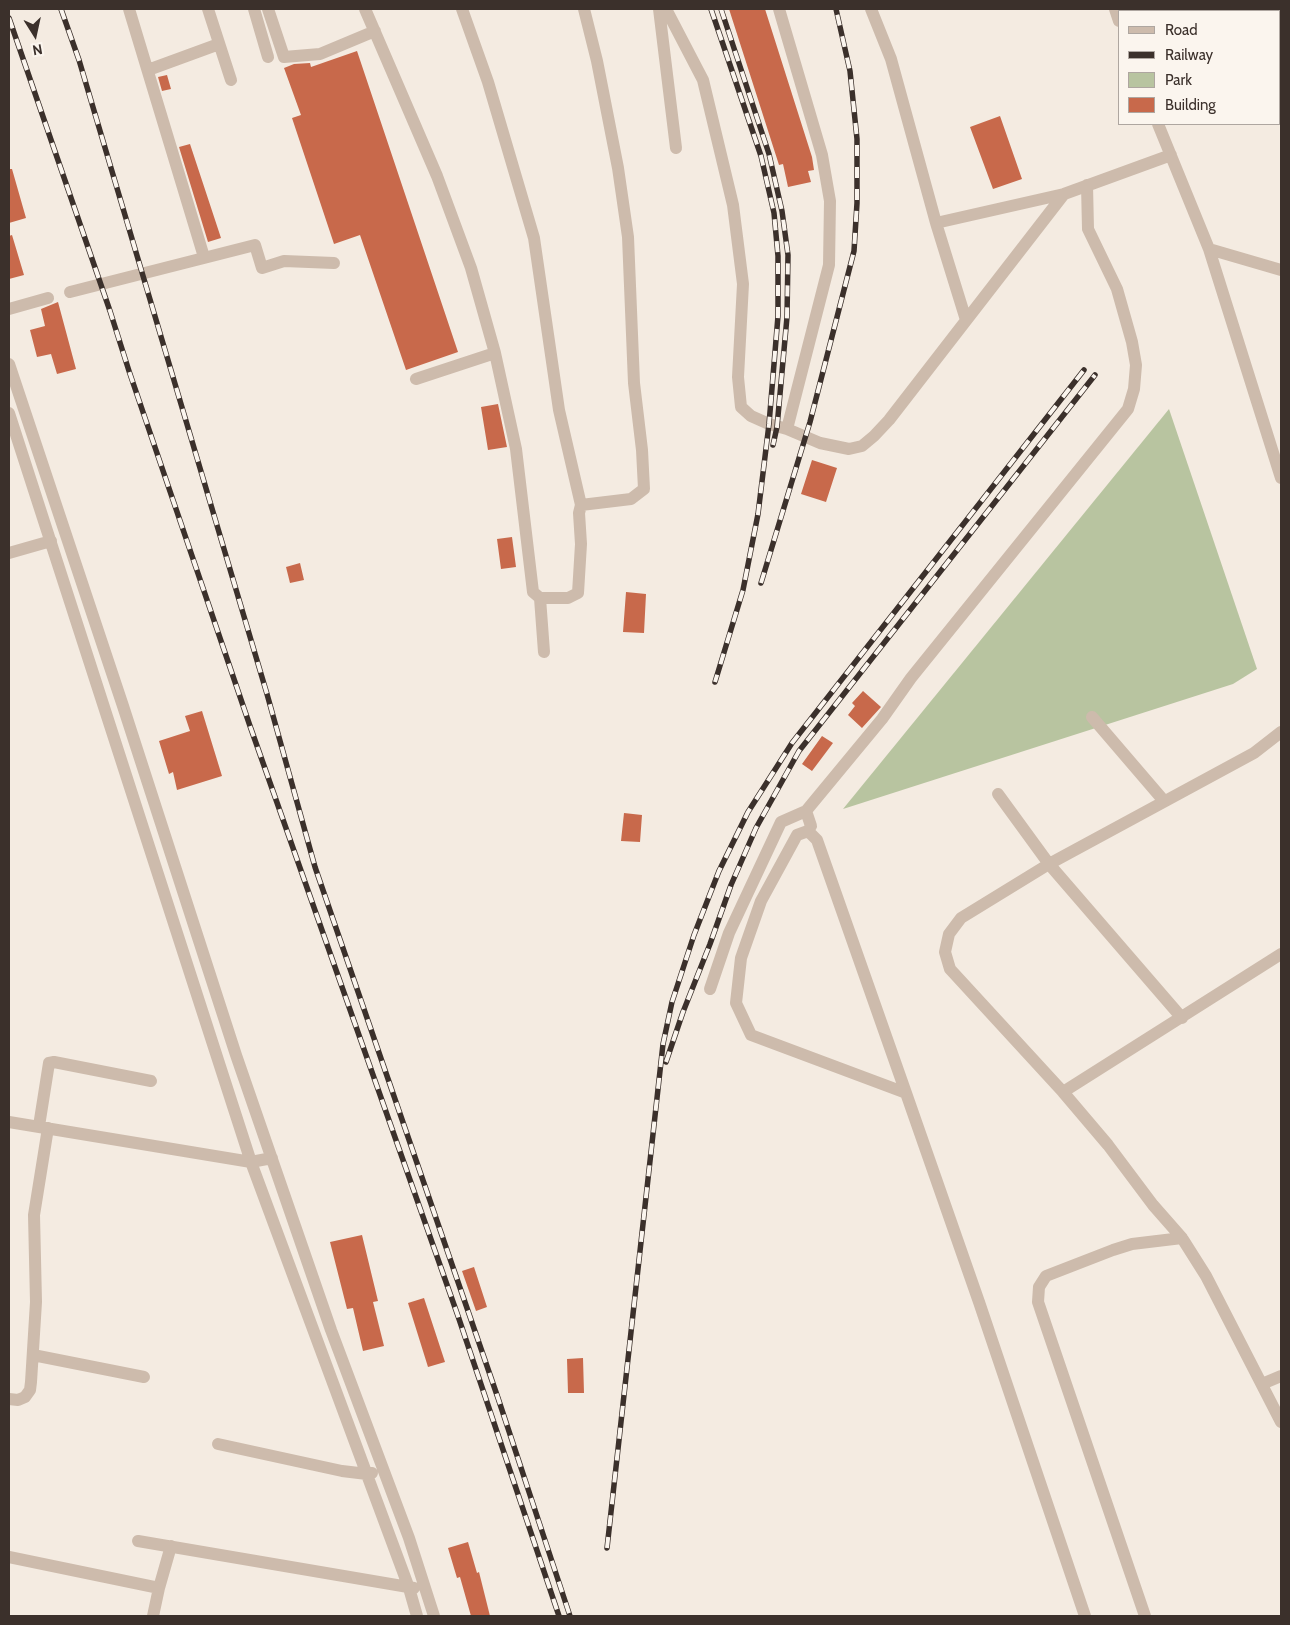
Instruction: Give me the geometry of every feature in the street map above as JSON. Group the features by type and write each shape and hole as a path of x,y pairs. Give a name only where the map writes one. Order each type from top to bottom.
{"street":[{"path":"129,9 204,257"},
{"path":"208,9 231,80"},
{"path":"254,9 268,58"},
{"path":"268,9 284,57 320,54 375,31"},
{"path":"365,9 437,176 471,268 495,353 516,449 533,592 540,598 568,598 578,593 581,544 579,513 581,505 559,410 534,238 488,82 462,9"},
{"path":"581,505 631,499 644,489 642,450 634,383 628,237 618,168 597,61 584,9"},
{"path":"659,9 676,148"},
{"path":"666,9 703,80 733,206 743,284 738,377 742,407 752,416 820,443 849,449 862,446 889,420 1064,194"},
{"path":"778,9 822,155 830,200 829,266 787,429"},
{"path":"872,9 891,59 936,223 966,320"},
{"path":"148,70 219,44"},
{"path":"1158,125 1209,249 1281,478"},
{"path":"936,223 1064,194 1171,155"},
{"path":"710,989 729,933 781,822 806,811 882,719 911,678 1128,409 1134,389 1136,365 1132,342 1117,289 1088,229 1087,185"},
{"path":"70,292 255,244 262,268 284,261 334,263"},
{"path":"1209,249 1281,270"},
{"path":"9,310 48,298"},
{"path":"416,379 495,353"},
{"path":"9,364 124,706 236,1055 331,1330 384,1471 434,1616"},
{"path":"9,413 14,444 51,541 250,1162 409,1588 417,1616"},
{"path":"9,553 51,541"},
{"path":"540,598 544,652"},
{"path":"1092,717 1164,801"},
{"path":"1280,735 1254,753 1049,864 961,918 949,934 945,952 950,969 1064,1092 1108,1145 1152,1205 1182,1238 1206,1276 1281,1422"},
{"path":"998,794 1049,864 1182,1018"},
{"path":"806,811 811,826 808,831 797,835 761,901 741,958 736,1003 751,1035 906,1093"},
{"path":"808,831 817,840 979,1302 1085,1616"},
{"path":"1064,1092 1281,954"},
{"path":"9,1399 18,1400 25,1397 30,1390 36,1302 34,1215 50,1063 54,1062 151,1081"},
{"path":"9,1122 250,1162 272,1158"},
{"path":"1146,1616 1038,1302 1039,1287 1046,1276 1113,1250 1132,1244 1182,1238"},
{"path":"33,1355 144,1376"},
{"path":"1262,1384 1281,1376"},
{"path":"218,1444 342,1471 366,1474 384,1471"},
{"path":"138,1540 409,1588 425,1587"},
{"path":"154,1616 159,1588 171,1546"},
{"path":"9,1557 159,1588"}],"green space":[{"path":"1169,409 1257,669 1233,684 843,809"}],"building":[{"path":"729,9 765,9 812,157 814,170 808,171 811,182 788,187 783,164 779,165"},
{"path":"357,51 458,352 406,370 360,235 334,244 292,118 301,115 284,68 294,64 310,63 311,67"},
{"path":"167,75 171,89 162,91 158,77"},
{"path":"1000,116 1022,179 993,189 970,127"},
{"path":"190,144 221,238 208,242 179,147"},
{"path":"9,169 12,169 26,218 9,223"},
{"path":"12,235 24,275 9,279 9,236"},
{"path":"58,302 76,369 57,374 51,354 37,357 30,330 45,326 41,309"},
{"path":"498,404 507,447 488,450 481,407"},
{"path":"812,460 837,468 826,502 801,494"},
{"path":"512,537 516,567 501,569 497,539"},
{"path":"300,563 304,580 290,583 286,567"},
{"path":"626,592 646,594 644,633 623,632"},
{"path":"863,691 881,707 862,728 848,715 855,706 852,703"},
{"path":"202,711 222,776 177,790 173,772 169,774 159,741 190,731 185,716"},
{"path":"822,736 833,743 812,771 802,764"},
{"path":"624,813 642,815 640,842 621,841"},
{"path":"362,1235 378,1301 373,1302 384,1346 363,1351 353,1308 347,1309 330,1242"},
{"path":"474,1267 487,1307 476,1311 462,1271"},
{"path":"424,1298 445,1362 428,1367 408,1303"},
{"path":"583,1358 584,1393 568,1393 567,1359"},
{"path":"468,1542 477,1573 479,1572 490,1616 471,1616 460,1577 457,1578 448,1548"}],"railway":[{"path":"61,9 79,60 267,694 315,867 498,1398 570,1616"},
{"path":"711,9 761,156 774,213 778,256 778,316 769,424 758,514 743,590 715,682"},
{"path":"721,9 769,154 782,211 788,255 787,317 777,427 773,445"},
{"path":"761,583 810,422 854,251 857,203 857,139 850,71 836,9"},
{"path":"9,18 250,726 458,1316 559,1616"},
{"path":"607,1548 663,1044 672,1002 694,935 719,871 748,812 792,743 1084,370"},
{"path":"666,1062 731,885 756,828 799,751 1095,375"}]}
